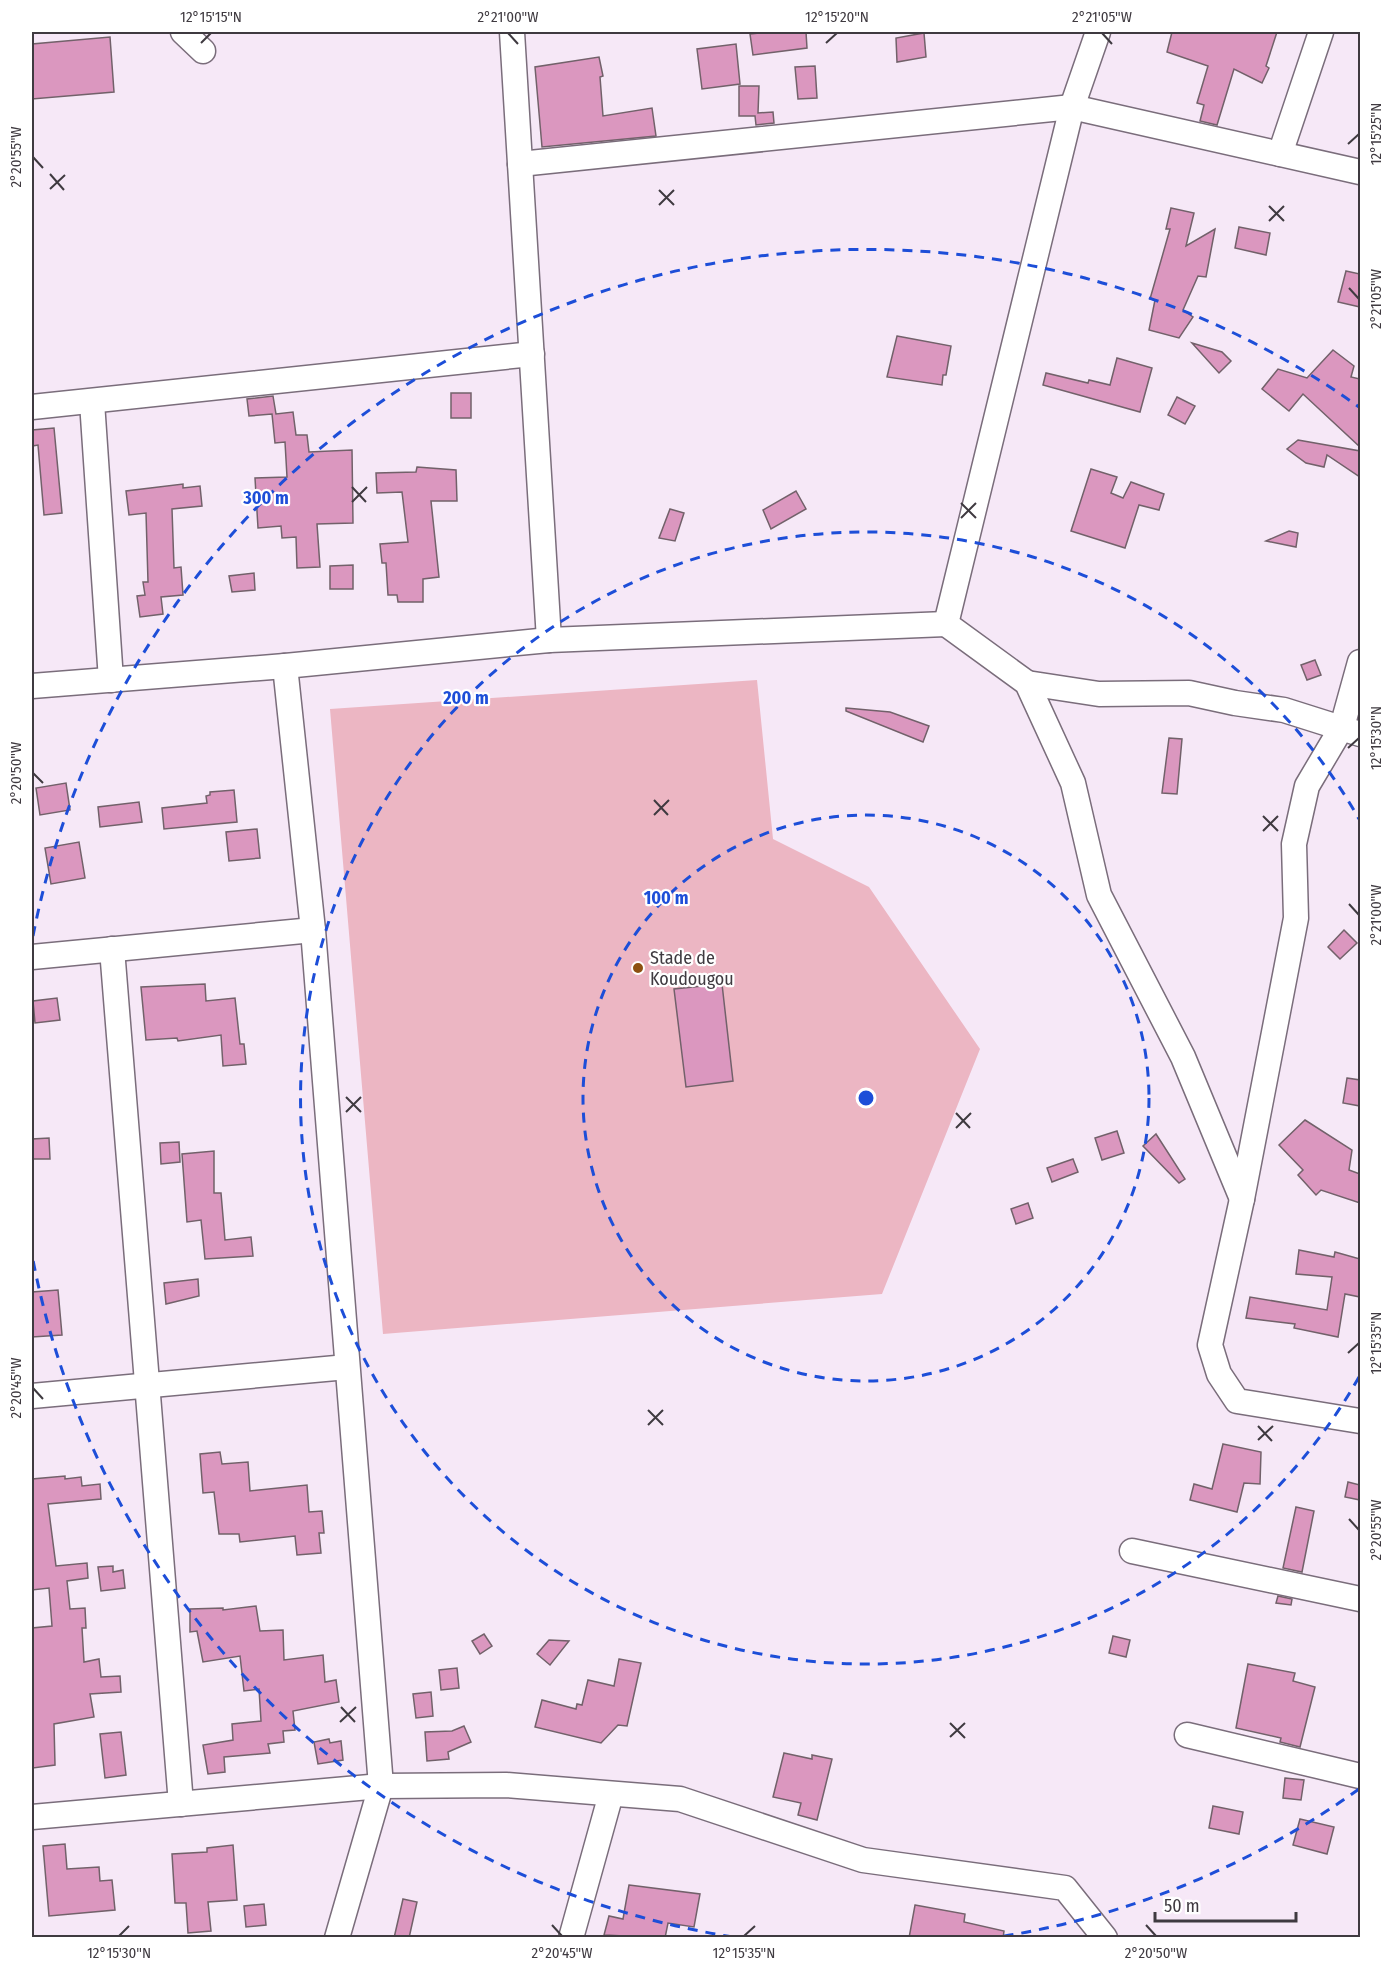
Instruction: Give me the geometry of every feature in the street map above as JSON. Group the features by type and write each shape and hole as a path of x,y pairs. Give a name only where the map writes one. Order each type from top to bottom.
{"street":[{"path":"183,32 203,51"},
{"path":"512,32 549,640"},
{"path":"946,624 1072,107 1098,32"},
{"path":"1280,154 1321,32"},
{"path":"520,164 1072,107 1360,172"},
{"path":"32,407 532,354"},
{"path":"92,402 111,680"},
{"path":"32,686 285,666 549,640 946,624 1027,683 1099,694 1189,693 1235,704 1284,710 1351,730"},
{"path":"1360,662 1351,730 1307,786 1304,798 1294,844 1296,918 1242,1200 1210,1345 1219,1374 1237,1401 1360,1421"},
{"path":"285,666 313,930 381,1786 337,1938"},
{"path":"1027,683 1073,783 1099,895 1183,1057 1242,1200"},
{"path":"32,957 313,930"},
{"path":"112,949 181,1804"},
{"path":"32,1396 347,1367"},
{"path":"1132,1551 1360,1599"},
{"path":"1187,1735 1360,1776"},
{"path":"32,1817 381,1786 506,1785 680,1799 863,1860 1065,1888 1105,1938"},
{"path":"572,1938 611,1794"}],"shaded area":[{"name":"Stade de Koudougou","path":"757,680 773,839 869,887 980,1049 882,1294 383,1334 330,709"}],"building":[{"path":"806,32 807,48 753,55 750,34"},
{"path":"1172,32 1277,32 1266,66 1269,68 1262,83 1234,69 1217,125 1200,121 1204,105 1197,103 1208,66 1167,52"},
{"path":"924,33 926,57 897,62 896,38"},
{"path":"110,37 114,92 32,99 32,44"},
{"path":"736,44 740,84 702,89 697,49"},
{"path":"599,57 603,76 600,77 603,116 652,108 656,136 542,147 535,67"},
{"path":"815,66 817,98 798,99 795,67"},
{"path":"739,86 759,86 758,113 773,112 774,123 756,125 755,116 739,116"},
{"path":"1171,208 1194,213 1186,246 1215,229 1206,277 1198,276 1183,310 1193,317 1179,338 1149,330 1155,300 1150,299 1170,229 1166,229"},
{"path":"1239,227 1270,233 1266,255 1235,248"},
{"path":"1346,271 1360,274 1360,307 1338,302"},
{"path":"897,336 951,346 942,385 887,377"},
{"path":"1192,343 1222,352 1231,361 1219,373"},
{"path":"1333,350 1354,366 1351,377 1360,379 1360,447 1303,394 1289,411 1262,389 1278,369 1307,378"},
{"path":"1117,358 1152,368 1140,412 1043,385 1046,373 1088,383 1089,380 1110,385"},
{"path":"451,393 471,393 471,418 451,418"},
{"path":"273,396 276,414 293,412 296,435 307,435 309,452 352,450 353,523 317,524 320,567 297,568 296,537 282,538 281,526 258,528 255,478 287,477 285,442 275,443 272,414 249,416 247,399"},
{"path":"1177,397 1195,406 1185,424 1168,415"},
{"path":"54,428 62,513 44,515 38,445 32,446 32,430"},
{"path":"1298,440 1360,451 1360,477 1327,455 1324,467 1306,463 1287,449"},
{"path":"417,467 456,470 457,501 431,501 439,577 423,579 423,602 398,602 397,595 388,595 386,563 382,563 380,544 408,542 402,492 377,493 376,473 416,472"},
{"path":"1091,469 1117,477 1111,493 1123,498 1131,482 1164,494 1159,510 1139,505 1125,548 1071,531"},
{"path":"183,484 183,488 200,486 202,506 172,509 174,568 181,567 183,595 161,597 163,614 140,617 137,596 145,595 143,582 148,582 146,513 129,515 126,491"},
{"path":"796,491 806,509 771,529 763,510"},
{"path":"670,509 684,513 675,541 659,538"},
{"path":"1289,531 1298,533 1296,547 1266,541"},
{"path":"353,565 353,589 330,589 330,566"},
{"path":"254,573 255,590 232,592 229,576"},
{"path":"1315,660 1321,675 1307,680 1301,665"},
{"path":"846,708 890,712 929,726 923,742 846,711"},
{"path":"1169,738 1182,739 1177,794 1162,793"},
{"path":"66,783 70,810 40,815 36,788"},
{"path":"234,790 237,822 164,829 162,808 207,803 206,796 210,795 210,792"},
{"path":"139,802 142,822 100,827 98,807"},
{"path":"257,829 260,858 229,861 226,832"},
{"path":"79,842 85,878 51,884 45,848"},
{"path":"1344,930 1357,943 1340,959 1328,947"},
{"path":"205,984 206,1001 235,998 240,1044 244,1044 246,1064 223,1066 221,1035 178,1041 177,1038 146,1040 141,987"},
{"path":"722,984 733,1081 686,1087 674,989"},
{"path":"57,998 60,1020 35,1023 33,1001"},
{"path":"1347,1078 1360,1080 1360,1106 1343,1103"},
{"path":"1305,1120 1352,1150 1349,1170 1360,1174 1360,1203 1321,1190 1316,1195 1298,1175 1303,1170 1279,1145"},
{"path":"1117,1131 1124,1153 1102,1160 1095,1138"},
{"path":"1156,1134 1185,1179 1179,1183 1143,1146"},
{"path":"49,1138 50,1159 32,1159 32,1139"},
{"path":"179,1142 180,1162 161,1164 160,1143"},
{"path":"214,1151 214,1193 221,1193 225,1240 251,1237 253,1256 205,1259 201,1220 187,1222 182,1154"},
{"path":"1073,1159 1078,1172 1052,1182 1047,1168"},
{"path":"1028,1203 1033,1218 1016,1224 1011,1209"},
{"path":"1299,1250 1334,1257 1335,1252 1360,1259 1360,1297 1345,1294 1338,1337 1294,1328 1295,1324 1246,1318 1250,1297 1327,1310 1332,1277 1296,1274"},
{"path":"198,1279 199,1296 166,1304 164,1283"},
{"path":"58,1290 62,1335 32,1337 32,1292"},
{"path":"1223,1444 1261,1452 1260,1484 1244,1483 1237,1512 1190,1500 1194,1484 1212,1489"},
{"path":"220,1452 222,1464 248,1462 250,1491 307,1485 309,1512 322,1511 324,1533 319,1533 321,1553 297,1555 295,1536 240,1542 239,1534 219,1534 214,1492 203,1493 200,1454"},
{"path":"65,1476 65,1479 81,1477 82,1486 100,1484 101,1499 48,1504 56,1566 87,1563 88,1578 67,1581 70,1609 85,1608 86,1628 82,1628 84,1662 99,1659 101,1677 120,1676 121,1692 90,1694 94,1717 54,1724 55,1765 33,1768 32,1628 52,1626 49,1588 32,1590 32,1479"},
{"path":"1348,1482 1360,1485 1360,1500 1345,1497"},
{"path":"1296,1507 1314,1511 1302,1572 1283,1568"},
{"path":"113,1566 113,1572 123,1570 125,1588 101,1591 98,1567"},
{"path":"1278,1596 1292,1599 1291,1605 1276,1603"},
{"path":"256,1606 260,1631 283,1630 284,1660 323,1655 325,1682 336,1680 339,1702 293,1711 295,1730 283,1731 284,1742 268,1744 270,1753 224,1757 225,1772 208,1774 203,1745 233,1740 232,1724 261,1721 259,1689 244,1691 240,1656 203,1662 197,1631 190,1632 190,1609 223,1608 223,1610"},
{"path":"484,1634 492,1646 480,1654 472,1641"},
{"path":"1113,1636 1130,1640 1126,1657 1109,1653"},
{"path":"549,1640 569,1641 550,1665 537,1654"},
{"path":"619,1659 641,1663 627,1726 618,1725 601,1743 535,1727 542,1700 576,1709 577,1704 582,1705 588,1680 614,1686"},
{"path":"1248,1664 1295,1673 1293,1681 1315,1687 1300,1747 1280,1742 1281,1738 1236,1728"},
{"path":"457,1668 459,1688 441,1690 439,1670"},
{"path":"431,1692 433,1716 416,1718 413,1694"},
{"path":"464,1726 471,1742 448,1752 449,1759 427,1761 425,1732 452,1731"},
{"path":"121,1732 126,1775 105,1778 100,1734"},
{"path":"329,1739 330,1743 341,1741 343,1760 318,1764 314,1742"},
{"path":"784,1753 812,1759 812,1755 832,1759 817,1820 798,1815 801,1803 773,1797"},
{"path":"1285,1778 1304,1780 1301,1800 1283,1798"},
{"path":"1213,1806 1243,1812 1239,1834 1209,1828"},
{"path":"1300,1819 1334,1827 1327,1854 1293,1845"},
{"path":"65,1844 67,1869 99,1867 100,1881 112,1880 115,1910 49,1916 43,1846"},
{"path":"233,1845 237,1900 208,1902 211,1931 188,1933 186,1903 175,1903 172,1854 207,1852 207,1848"},
{"path":"629,1885 700,1894 694,1927 668,1923 665,1938 604,1935 609,1916 623,1919"},
{"path":"403,1899 417,1902 409,1938 394,1938"},
{"path":"264,1904 266,1925 246,1927 244,1906"},
{"path":"915,1905 965,1914 964,1922 1004,1931 1003,1938 909,1938"}],"place":[{"name":"Stade de Koudougou","path":"638,968"}]}
